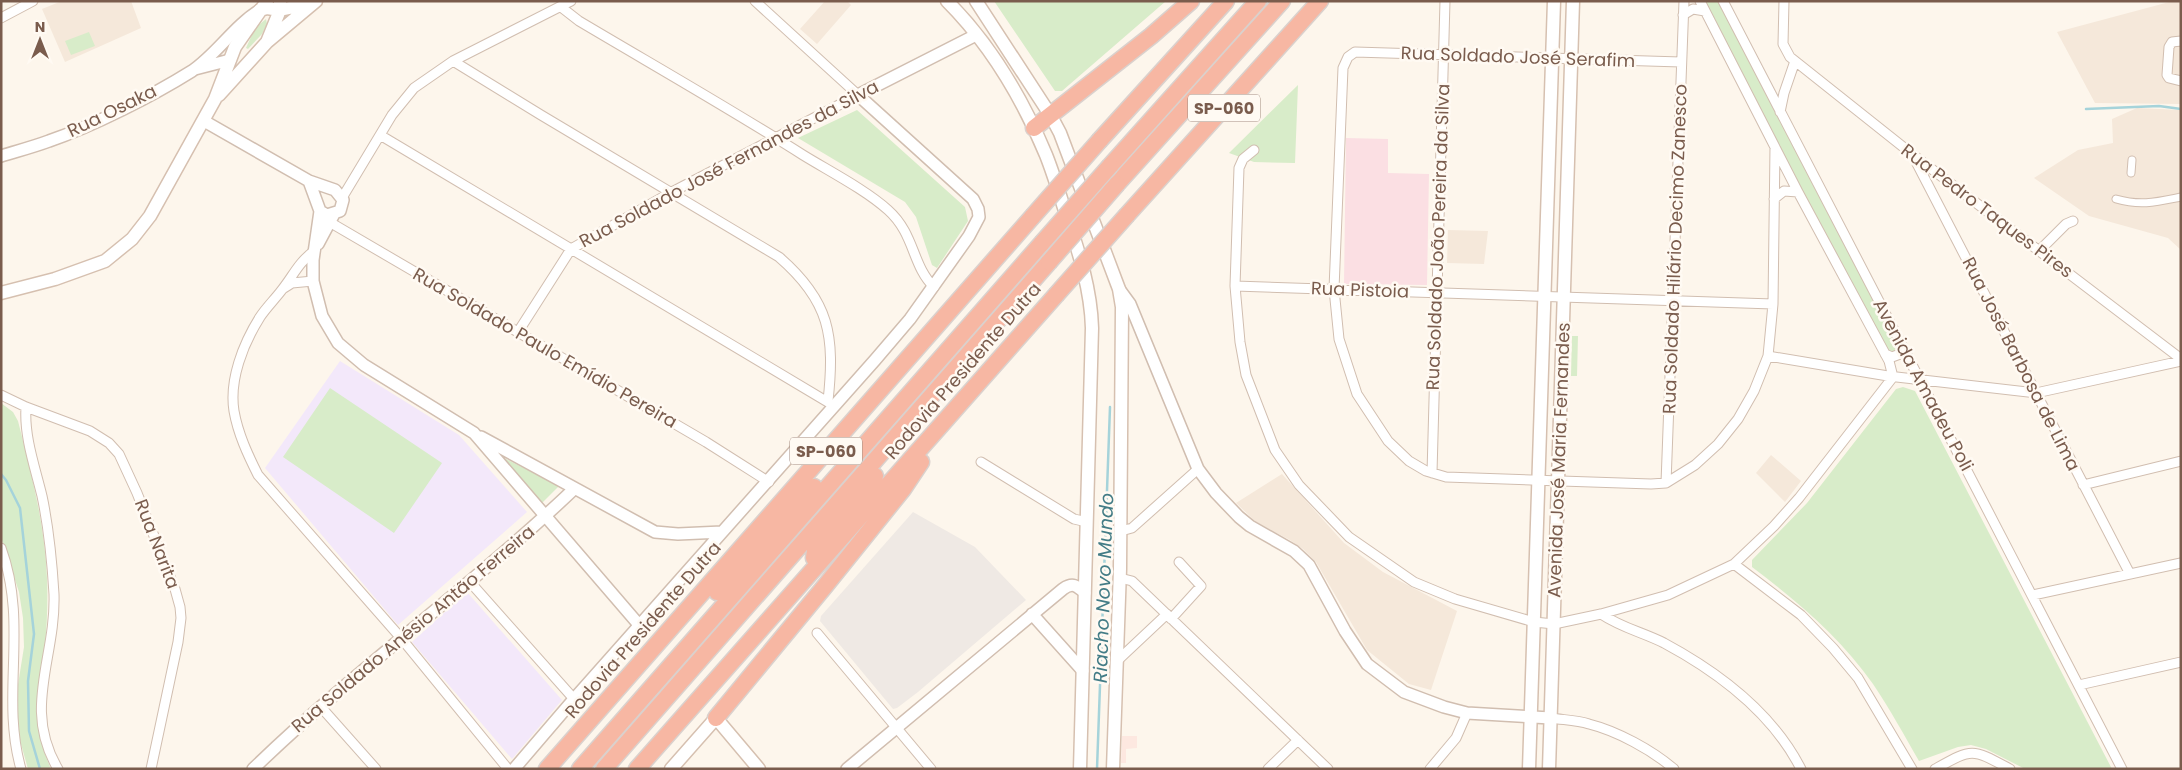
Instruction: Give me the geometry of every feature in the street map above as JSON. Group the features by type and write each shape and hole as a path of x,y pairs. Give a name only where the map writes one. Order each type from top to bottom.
{"highway":[{"path":"1034,128 1191,1"},
{"name":"Rodovia Presidente Dutra","path":"547,769 1100,140 1226,1"},
{"name":"Rodovia Presidente Dutra","path":"580,769 1110,166 1258,1"},
{"name":"Rodovia Presidente Dutra","path":"604,769 1117,184 1282,1"},
{"name":"Rodovia Presidente Dutra","path":"637,769 1127,215 1320,1"},
{"path":"619,686 640,674 872,427 890,417"},
{"path":"813,570 815,551 900,446 906,426"},
{"path":"716,718 903,489 923,459 931,437"}],"main road":[{"path":"947,1 976,35 1020,101 1034,128 1046,156 1071,230 1088,290 1092,321 1080,769"},
{"path":"976,1 1051,116 1065,145 1119,289 1122,307 1120,578 1113,769"},
{"name":"Avenida José Maria Fernandes","path":"1529,769 1554,1"},
{"name":"Avenida José Maria Fernandes","path":"1549,769 1573,1"},
{"path":"1,292 46,282 105,261 122,249 150,216 204,121 243,34 263,6 267,8 315,2"},
{"path":"215,99 267,42 315,2"},
{"path":"267,42 280,5"},
{"path":"976,35 986,37 1000,56 1015,60"},
{"path":"230,60 245,58 258,52"},
{"path":"670,769 716,718 759,769"}],"street":[{"path":"1,18 33,1"},
{"path":"342,198 392,115 414,88 453,61 571,1"},
{"path":"514,769 722,532 769,482 831,404 910,319 969,236 979,217 978,209 973,199 755,1"},
{"name":"Rua Soldado João Pereira da Silva","path":"1432,473 1445,1"},
{"name":"Rua Soldado Hilário Decimo Zanesco","path":"1666,483 1684,1"},
{"name":"Avenida Amadeu Poli","path":"1700,1 1798,192 1885,354 1893,377"},
{"name":"Avenida Amadeu Poli","path":"1723,1 2122,769"},
{"path":"1780,112 1794,61 1785,51 1783,44 1784,1"},
{"name":"Rua Osaka","path":"1,156 88,126 193,70 263,6"},
{"path":"561,7 578,21 777,139 890,211 910,238 925,279 934,287"},
{"path":"1683,15 1693,9 1705,11"},
{"name":"Rua Soldado José Fernandes da Silva","path":"518,332 571,249 672,192 976,35"},
{"path":"2181,41 2172,42 2169,47 2167,75 2169,78 2181,81"},
{"name":"Rua Soldado José Serafim","path":"1334,289 1343,68 1348,57 1355,52 1682,62"},
{"path":"193,70 230,60"},
{"path":"453,61 541,116 779,257 791,267 812,293 827,325 831,371 831,404"},
{"name":"Rua Pedro Taques Pires","path":"1794,61 2181,360"},
{"path":"204,121 309,181 339,192 342,198 342,208 332,218 315,250 302,260 283,289 260,316 244,348 235,383 234,410 244,445 258,475 401,638 508,769"},
{"path":"380,135 831,404"},
{"path":"1334,289 1339,339 1357,394 1388,442 1397,452 1432,473 1446,477 1666,483 1695,464 1718,444 1738,419 1754,391 1768,356 1773,304 1775,147"},
{"path":"1,148 14,152"},
{"path":"1254,150 1243,159 1239,168 1235,286 1236,311 1246,375 1275,450 1299,485 1349,537 1414,582 1455,599 1534,622"},
{"name":"Rua José Barbosa de Lima","path":"1912,154 2130,574"},
{"path":"2131,173 2132,160"},
{"path":"309,181 318,210 332,218"},
{"path":"332,189 319,194 313,281 318,304 329,330 350,355 474,433 655,532 678,534 722,532"},
{"path":"1774,199 1784,191 1798,192"},
{"path":"2116,198 2133,204 2146,204 2181,197"},
{"name":"Rua Soldado Paulo Emídio Pereira","path":"332,218 769,482"},
{"path":"2039,251 2066,224 2073,221"},
{"path":"283,289 292,283 313,281"},
{"name":"Rua Pistoia","path":"1235,286 1544,296"},
{"path":"1119,289 1130,304 1198,469 1216,493 1239,517 1250,526 1294,551 1309,565 1344,631 1367,664 1404,692 1467,714 1551,718 1590,724 1639,744 1674,769"},
{"name":"Avenida José Maria Fernandes","path":"1544,296 1564,296"},
{"path":"1564,296 1773,304"},
{"path":"1885,354 1892,357 1900,354 1903,349"},
{"path":"1768,356 1893,377 2036,393 2181,360"},
{"path":"1554,624 1601,614 1668,595 1734,564 1774,526 1799,498 1893,377"},
{"name":"Rua Narita","path":"1,395 26,407 90,431 109,443 119,454 138,493 175,589 180,607 180,629 152,769"},
{"path":"26,407 26,427 49,536 54,596 52,626 42,696 41,720 48,748 58,769"},
{"path":"474,433 640,626"},
{"path":"981,462 1074,519 1087,522"},
{"path":"2083,484 2181,462"},
{"path":"1120,531 1132,528 1198,469"},
{"name":"Rua Soldado Anésio Antão Ferreira","path":"253,769 320,706 470,582 574,489"},
{"path":"1,548 8,571 13,602 8,700 9,720 20,769"},
{"path":"1117,661 1201,586 1201,583 1179,562"},
{"path":"2033,595 2181,563"},
{"path":"1734,564 1801,615 1833,648 1858,678 1912,769"},
{"path":"1120,578 1132,581 1328,769"},
{"path":"470,582 574,699"},
{"path":"847,769 1069,585 1076,585 1085,593"},
{"path":"1032,614 1083,672"},
{"path":"1601,614 1618,626 1662,642 1703,666 1739,692 1765,718 1801,769"},
{"name":"Avenida José Maria Fernandes","path":"1534,622 1554,624"},
{"path":"817,633 931,769"},
{"path":"2079,685 2181,662"},
{"path":"320,706 375,768"},
{"path":"1430,769 1456,738 1467,714"},
{"path":"1268,769 1298,740"},
{"path":"1935,769 1962,754 1972,752 1982,754 2010,769"}],"shaded area":[{"path":"62,1 131,1 141,28 65,62 42,9"},
{"path":"825,1 847,1 851,5 817,44 800,29"},
{"path":"2173,1 2181,1 2181,104 2095,103 2057,32"},
{"path":"2137,108 2181,110 2181,250 2168,238 2089,216 2034,178 2078,150 2113,143 2112,119"},
{"path":"1346,138 1388,139 1388,173 1429,174 1427,285 1344,284"},
{"path":"1448,230 1488,231 1484,264 1447,263"},
{"path":"340,361 459,435 527,512 398,625 265,468"},
{"path":"1771,455 1801,481 1785,502 1756,473"},
{"path":"1282,474 1344,543 1383,572 1457,611 1431,690 1409,684 1367,650 1316,562 1303,549 1290,540 1256,522 1236,503"},
{"path":"913,512 975,547 1026,600 918,692 893,709 820,621 821,616"},
{"path":"467,592 562,700 512,759 412,642"},
{"path":"1122,736 1137,736 1137,748 1126,749 1126,763 1121,763"}],"green space":[{"path":"994,1 1166,1 1062,91 1055,91"},
{"path":"1704,1 1719,1 1899,348 1898,352 1890,355 1769,128"},
{"path":"266,19 267,24 262,34 248,49 246,48 255,28"},
{"path":"89,32 95,46 71,55 65,41"},
{"path":"1298,85 1295,163 1254,162 1229,153"},
{"path":"857,110 965,207 968,221 937,268 932,265 916,217 905,202 798,138"},
{"path":"1572,336 1578,336 1577,376 1571,376"},
{"path":"1903,387 1915,391 2112,769 2025,769 1986,749 1971,745 1958,747 1919,761 1879,693 1860,667 1817,621 1752,567 1752,560 1807,503 1896,389"},
{"path":"330,388 442,463 394,533 283,457"},
{"path":"1,403 13,412 18,421 37,499 46,558 47,621 39,693 39,722 45,753 51,769 28,769 19,737 16,697 24,647 23,618 19,592 1,537"},
{"path":"504,458 559,486 542,503"}],"waterway":[{"path":"2086,109 2159,106 2181,109"},
{"name":"Riacho Novo Mundo","path":"1097,769 1110,407"},
{"path":"1,474 20,508 34,634 28,681 29,731 40,769"}]}
